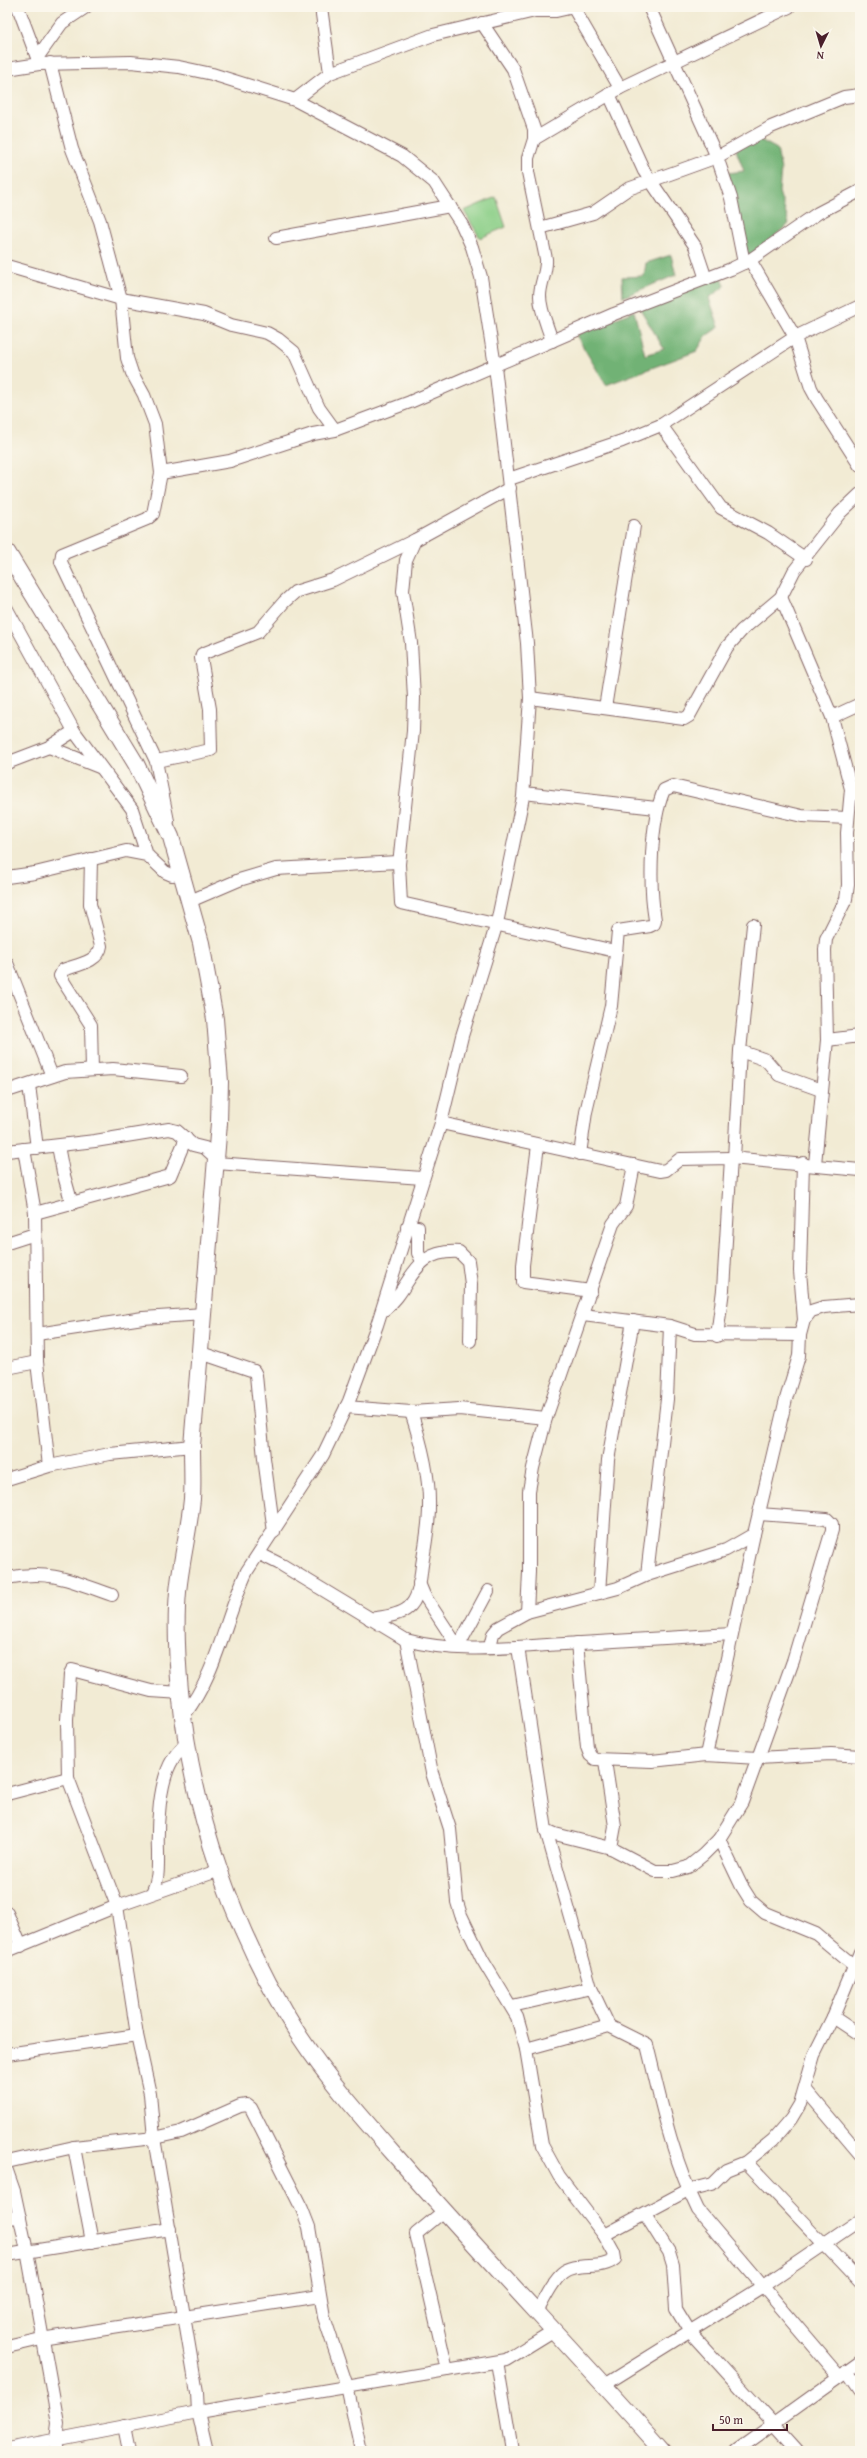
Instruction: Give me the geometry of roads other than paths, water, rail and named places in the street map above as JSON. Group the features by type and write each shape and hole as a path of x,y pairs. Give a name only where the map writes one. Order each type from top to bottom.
{"main road":[{"path":"7,552 136,764 171,837 183,873 201,943 215,1019 220,1094 216,1161 192,1446 192,1497 176,1616 181,1693 187,1742 202,1809 220,1870 242,1928 277,1997 301,2037 348,2100 444,2211 663,2451"}],"street":[{"path":"18,7 42,62 72,149 100,221 121,299 128,358 132,373 144,394 155,424 161,473 153,514 147,519 62,554 60,558 156,761 171,837"},
{"path":"42,62 62,23 86,7"},
{"path":"321,7 330,72"},
{"path":"295,100 330,72 433,35 535,11 556,11 573,7 620,88"},
{"path":"649,7 717,157 731,198 747,262 795,337 811,388 860,466"},
{"path":"534,139 620,88 788,7"},
{"path":"482,23 513,69 534,129 534,139 528,158 528,172 540,228 546,269 540,295 541,306 552,341"},
{"path":"7,69 42,62 132,62 212,74 295,100 402,156 434,182 450,206 472,247 481,277 495,366 527,644 530,698 524,793 497,923 462,1036 441,1123 422,1178 382,1312 346,1407 323,1454 260,1554 247,1571 238,1591 203,1688 184,1715"},
{"path":"609,94 651,181 695,246 706,279"},
{"path":"540,228 594,213 628,189 717,157 772,127 844,97 860,94"},
{"path":"161,473 230,461 313,434 335,430 410,402 614,314 747,262 818,213 860,191"},
{"path":"276,238 450,206"},
{"path":"7,266 121,299 204,314 230,326 267,334 278,339 294,352 319,408 335,430"},
{"path":"156,761 211,750 210,709 201,658 202,654 258,632 284,602 295,592 333,580 414,540 509,484 661,425 795,337 860,306"},
{"path":"661,425 721,508 768,533 806,559"},
{"path":"530,698 684,720 689,716 728,647 742,630 781,597 794,571 806,559 840,513 860,494"},
{"path":"605,708 634,526"},
{"path":"414,540 406,560 403,591 411,643 414,698 413,731 399,864 399,900 401,903 497,923 519,931 615,951"},
{"path":"706,1755 754,1534 799,1356 800,1335 804,1320 800,1271 809,1163 821,1090 827,1040 826,939 846,899 848,818 855,787 832,717 781,597"},
{"path":"7,608 74,731 99,767 132,809 147,855 165,872 172,874 183,873"},
{"path":"832,717 860,704"},
{"path":"7,763 49,747 74,731"},
{"path":"49,747 99,767"},
{"path":"580,1154 586,1112 611,1006 618,931 654,924 652,891 656,808 664,790 673,786 802,816 848,818"},
{"path":"524,793 656,808"},
{"path":"7,877 35,873 126,851 147,855"},
{"path":"90,860 90,904 101,946 100,952 97,957 63,970 60,976 91,1025 92,1070"},
{"path":"190,901 239,880 276,869 399,864"},
{"path":"717,1336 723,1290 740,1051 753,925"},
{"path":"7,963 12,991 52,1076"},
{"path":"827,1040 860,1036"},
{"path":"740,1051 766,1060 779,1075 821,1090"},
{"path":"7,1091 65,1072 131,1070 166,1076 181,1076"},
{"path":"29,1085 36,1148"},
{"path":"441,1123 580,1154 634,1164 660,1171 666,1170 680,1159 732,1158 809,1163 860,1170"},
{"path":"7,1151 24,1148 58,1146 169,1129 177,1131 192,1145 205,1148 216,1161 422,1178"},
{"path":"35,1213 170,1176 186,1138"},
{"path":"538,1145 522,1265 523,1282 591,1291"},
{"path":"58,1146 63,1172 72,1204"},
{"path":"24,1148 35,1213 37,1362 49,1466"},
{"path":"527,1612 529,1572 528,1491 546,1418 583,1315 613,1224 626,1206 634,1164"},
{"path":"407,1227 418,1227 418,1253 422,1262"},
{"path":"7,1243 35,1234"},
{"path":"382,1312 422,1262 443,1251 459,1252 468,1261 471,1290 470,1341"},
{"path":"804,1320 811,1311 824,1307 860,1304"},
{"path":"37,1334 143,1318 204,1314"},
{"path":"583,1315 670,1326 694,1334 717,1336 753,1334 800,1335"},
{"path":"599,1593 608,1460 633,1321"},
{"path":"647,1575 667,1399 670,1326"},
{"path":"201,1353 254,1371 256,1375 264,1458 274,1532"},
{"path":"7,1368 37,1362"},
{"path":"346,1407 411,1412 459,1409 546,1418"},
{"path":"370,1619 399,1613 408,1608 414,1600 420,1584 428,1522 429,1497 420,1437 411,1412"},
{"path":"7,1479 49,1466 119,1453 192,1446"},
{"path":"546,1830 555,1834 611,1848 655,1871 673,1871 688,1867 719,1839 742,1802 793,1661 832,1530 832,1524 827,1519 759,1514"},
{"path":"490,1647 493,1634 498,1628 527,1612 618,1588 647,1575 726,1550 754,1534"},
{"path":"260,1554 282,1565 406,1640 442,1647 518,1647 732,1634"},
{"path":"7,1578 27,1574 55,1576 112,1595"},
{"path":"420,1584 424,1596 458,1647"},
{"path":"458,1647 488,1591"},
{"path":"406,1640 432,1773 450,1829 458,1902 461,1915 482,1960 512,2006 526,2050 542,2145 559,2176 604,2235 614,2253 615,2259 610,2264 570,2269 563,2273 537,2312"},
{"path":"577,1643 587,1747 590,1755 595,1759 605,1761 661,1761 706,1755 758,1758 831,1754 860,1756"},
{"path":"518,1647 546,1830 591,1988 609,2026 647,2045 663,2117 688,2190 698,2210 763,2286 860,2390"},
{"path":"181,1693 151,1691 72,1670 70,1674 67,1720 68,1778 117,1906 137,2035 150,2094 154,2138 197,2393 198,2412 207,2451"},
{"path":"152,1893 156,1885 158,1873 159,1818 165,1780 173,1758 187,1742"},
{"path":"605,1761 615,1826 611,1848"},
{"path":"7,1794 68,1778"},
{"path":"719,1839 741,1885 751,1901 765,1913 816,1934 853,1965"},
{"path":"7,1951 117,1906 220,1870"},
{"path":"7,1913 21,1946"},
{"path":"604,2235 688,2190 712,2184 726,2170 746,2162 766,2147 791,2118 805,2089 814,2055 833,2017 853,1965 860,1952"},
{"path":"512,2006 591,1988"},
{"path":"833,2017 860,2035"},
{"path":"526,2050 609,2026"},
{"path":"7,2054 137,2035"},
{"path":"805,2089 860,2154"},
{"path":"7,2162 74,2147 154,2138 193,2128 240,2106 247,2105 251,2108 302,2209 309,2227 324,2317 347,2386 361,2451"},
{"path":"74,2147 92,2242"},
{"path":"746,2162 860,2282"},
{"path":"7,2171 20,2217 27,2251 41,2339 58,2423 57,2446"},
{"path":"444,2211 416,2234 447,2370"},
{"path":"644,2214 669,2252 673,2265 676,2310 690,2332 798,2451"},
{"path":"7,2218 20,2217"},
{"path":"604,2385 763,2286 825,2246 860,2220"},
{"path":"7,2255 27,2251 36,2252 170,2229"},
{"path":"7,2347 41,2339 320,2296"},
{"path":"7,2449 57,2446 124,2426 347,2386 497,2362 519,2354 553,2331"},
{"path":"497,2362 512,2451"},
{"path":"736,2451 860,2362"},
{"path":"124,2426 129,2451"}]}
